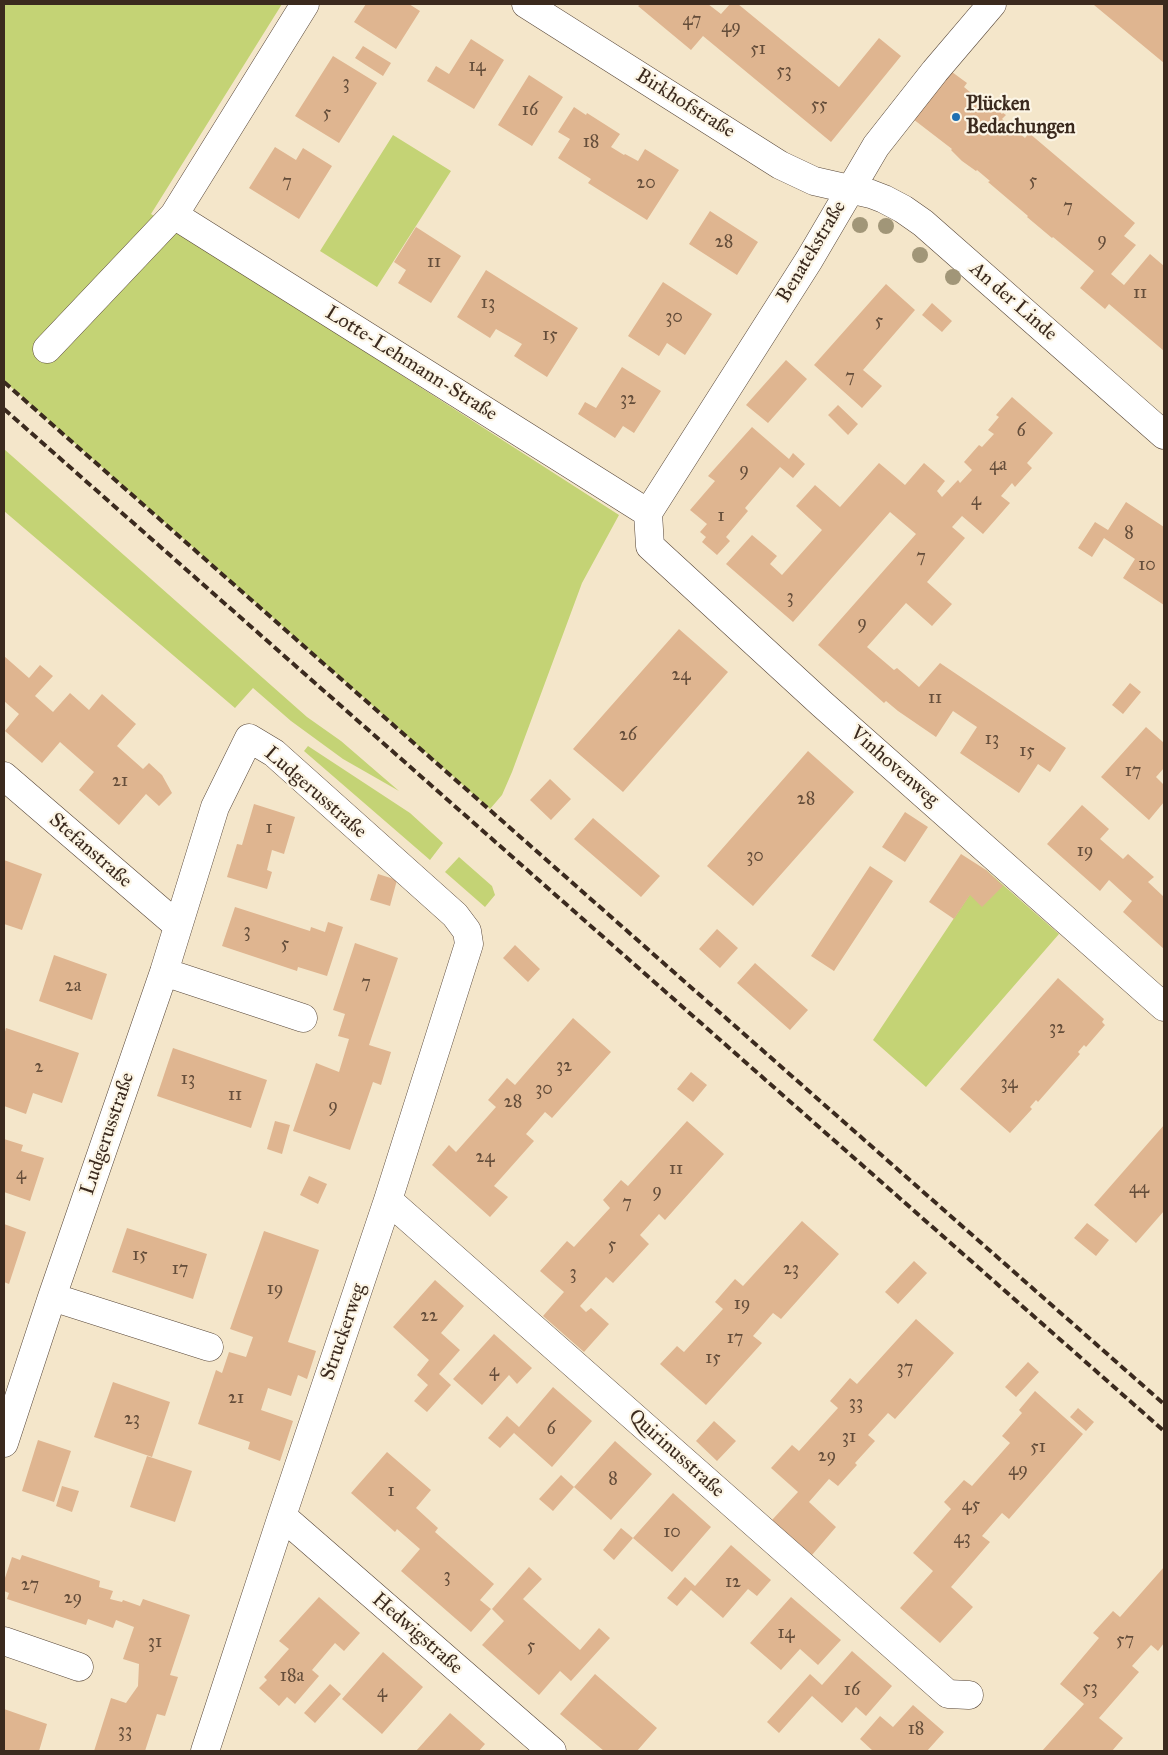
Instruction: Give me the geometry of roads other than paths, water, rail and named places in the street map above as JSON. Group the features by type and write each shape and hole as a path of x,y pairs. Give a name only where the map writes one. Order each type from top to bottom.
{"street":[{"path":"47,349 174,215 305,4"},
{"name":"Birkhofstraße","path":"526,4 780,165 814,182 850,190"},
{"name":"Benatekstraße","path":"648,513 810,260 876,146 992,4"},
{"name":"An der Linde","path":"850,190 871,194 884,199 903,209 924,224 1164,434"},
{"name":"Lotte-Lehmann-Straße","path":"174,215 648,513"},
{"name":"Vinhovenweg","path":"648,513 650,546 829,710 1164,1007"},
{"name":"Ludgerusstraße","path":"4,1443 52,1297 164,972 215,807 249,738 274,753 455,915"},
{"name":"Stefanstraße","path":"4,776 177,925"},
{"name":"Struckerweg","path":"206,1751 282,1516 388,1200 469,944 467,931 455,915"},
{"path":"164,972 304,1018"},
{"name":"Quirinusstraße","path":"388,1200 948,1694 969,1695"},
{"path":"52,1297 209,1347"},
{"name":"Hedwigstraße","path":"282,1516 552,1751"},
{"path":"4,1641 79,1667"}],"railway":[{"path":"4,382 1164,1404"},
{"path":"4,409 1164,1431"}],"place":[{"name":"Plücken Bedachungen","path":"956,117"}]}
